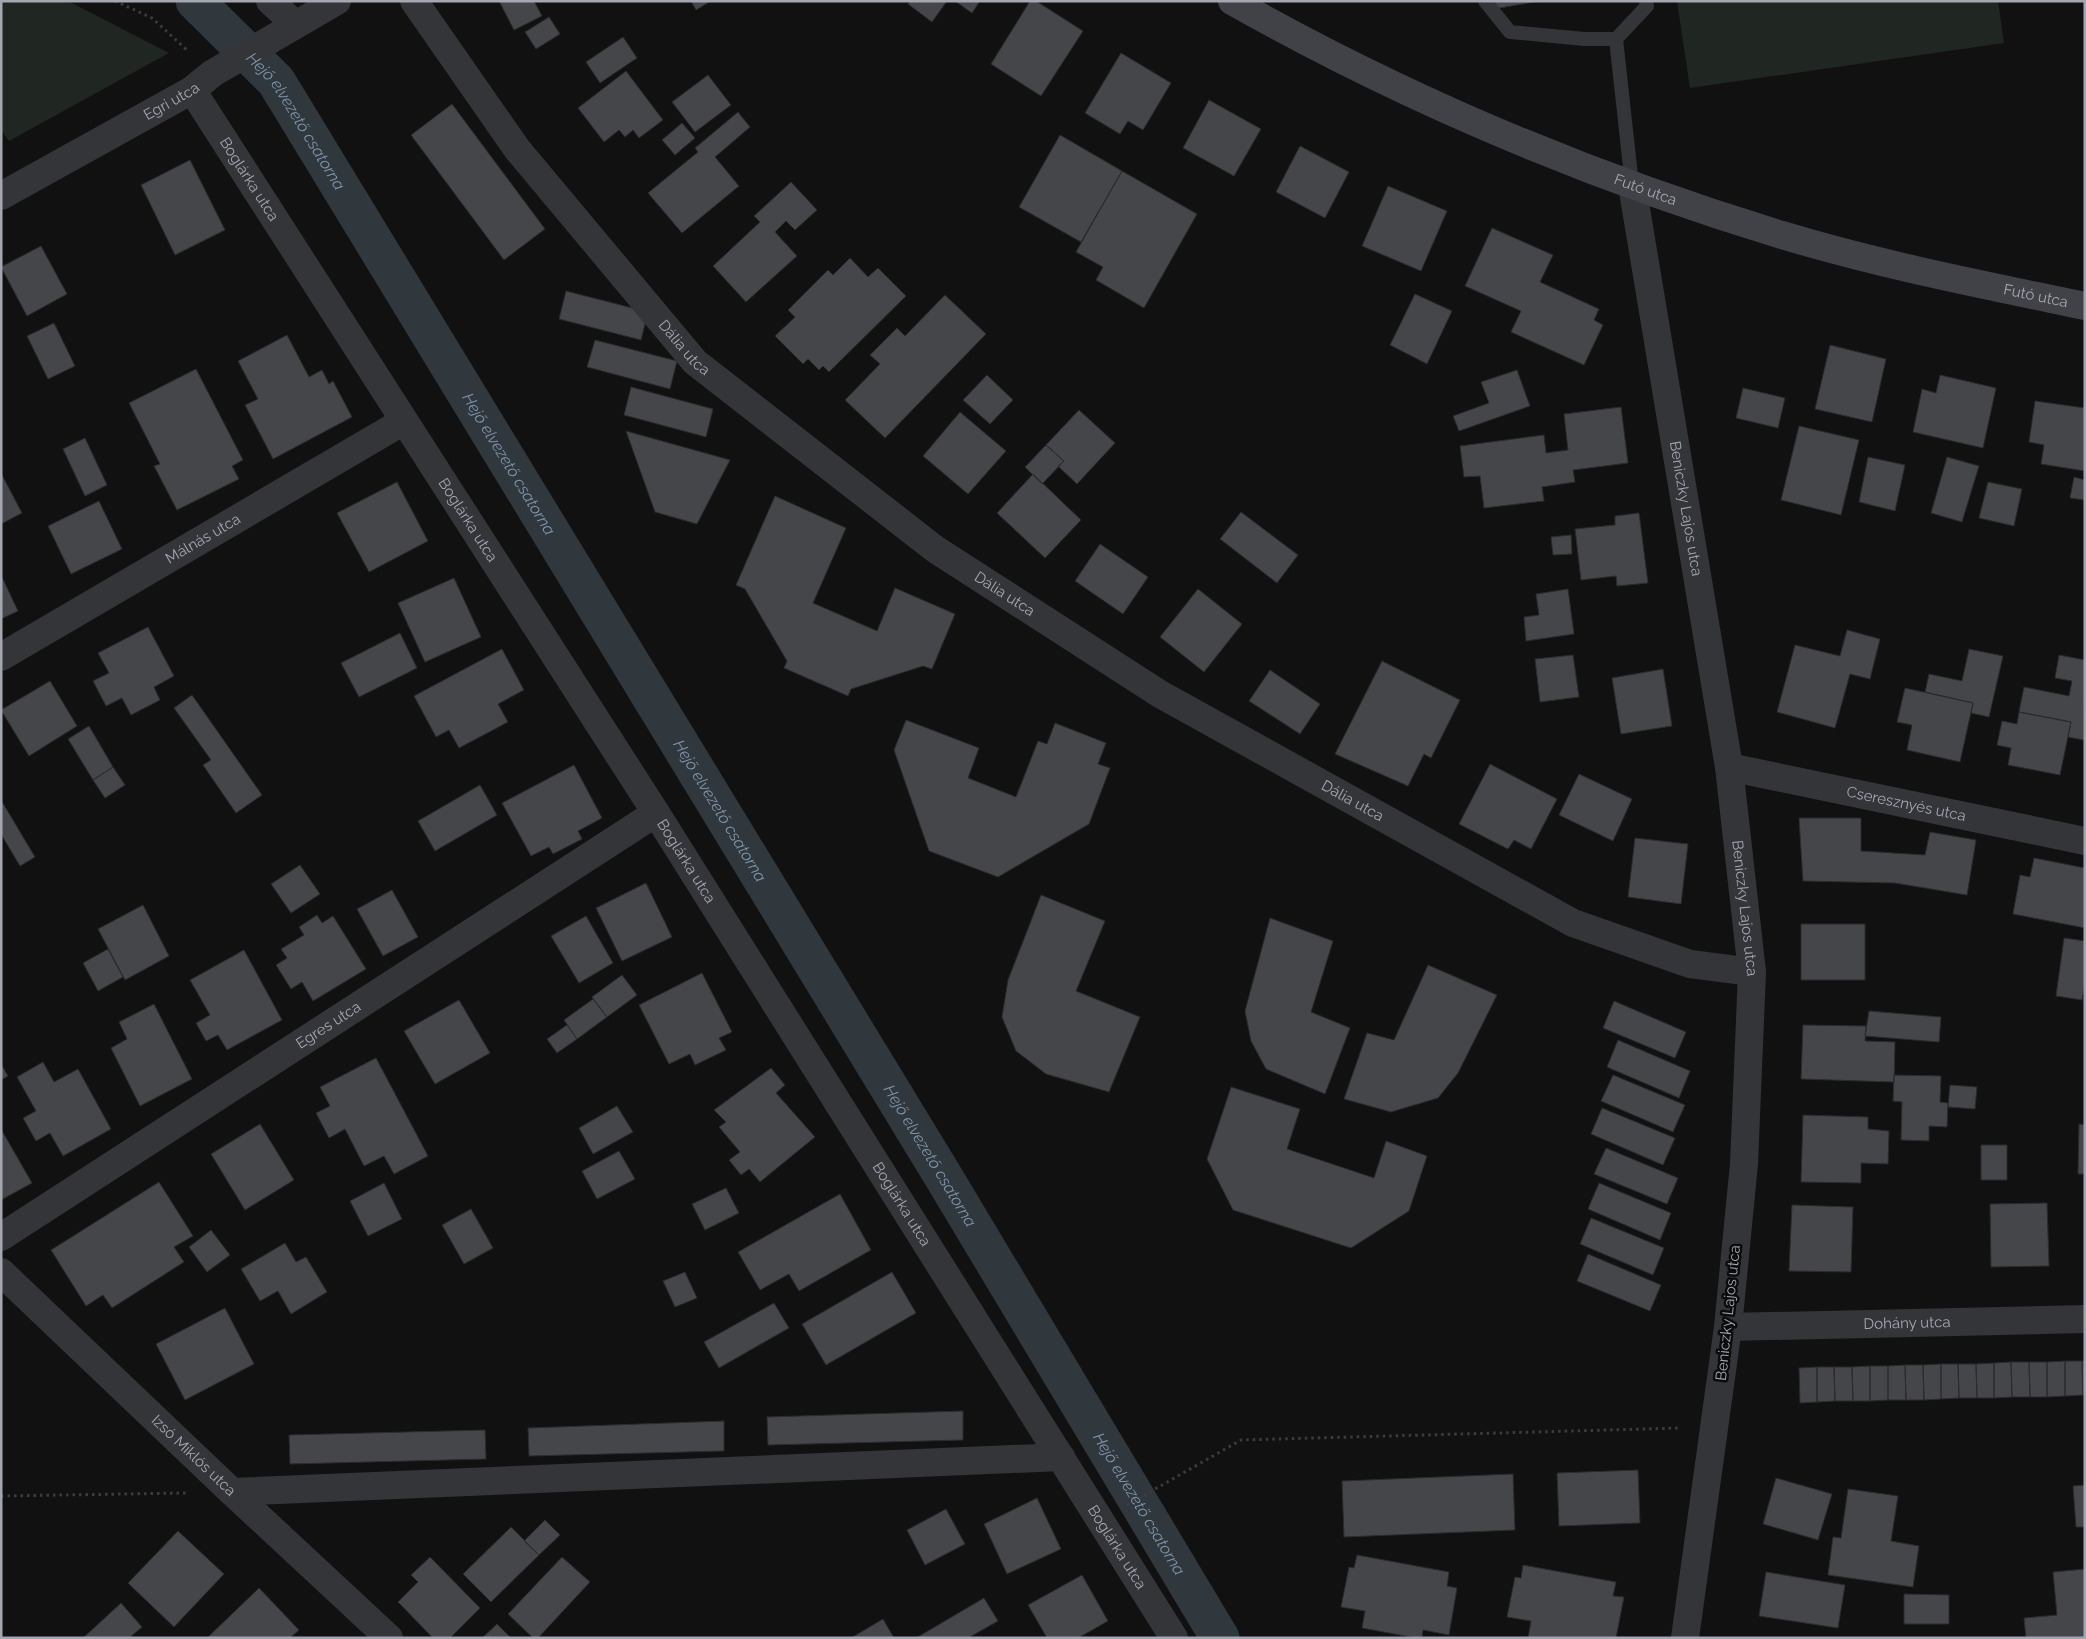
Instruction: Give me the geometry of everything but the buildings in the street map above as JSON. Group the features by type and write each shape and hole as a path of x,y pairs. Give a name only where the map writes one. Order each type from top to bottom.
{"main road":[{"name":"Futó utca","path":"1232,1 1293,36 1389,84 1533,148 1632,185 1784,235 1934,275 2085,306"}],"street":[{"path":"270,1 295,24"},
{"name":"Egri utca","path":"1,196 192,90 213,73 337,1"},
{"name":"Dália utca","path":"414,1 517,149 695,362 935,549 1160,694 1573,923 1690,964 1752,972"},
{"name":"Boglárka utca","path":"192,90 656,813 1174,1638"},
{"name":"Beniczky Lajos utca","path":"1632,185 1729,767 1752,972 1744,1164 1728,1326 1685,1638"},
{"name":"Málnás utca","path":"1,656 404,421"},
{"name":"Cseresznyés utca","path":"1729,767 2085,841"},
{"name":"Egres utca","path":"1,1237 656,813"},
{"name":"Izsó Miklós utca","path":"1,1272 232,1492 389,1638"},
{"name":"Dohány utca","path":"1728,1326 2085,1319"},
{"path":"232,1492 1061,1457"}],"lane":[{"path":"1485,1 1510,32 1584,39 1616,38 1647,6 1646,1"},
{"path":"1616,38 1632,185"}],"path":[{"path":"115,1 152,18 213,73"},
{"path":"1101,1520 1241,1440 1714,1427"},
{"path":"1,1496 232,1492"}],"shaded area":[{"path":"1,1 68,1 169,53 9,141 1,130"},
{"path":"1677,1 1998,1 2004,43 1690,88"}],"waterway":[{"name":"Hejő elvezető csatorna","path":"195,1 276,81 943,1176 1220,1638"}]}
